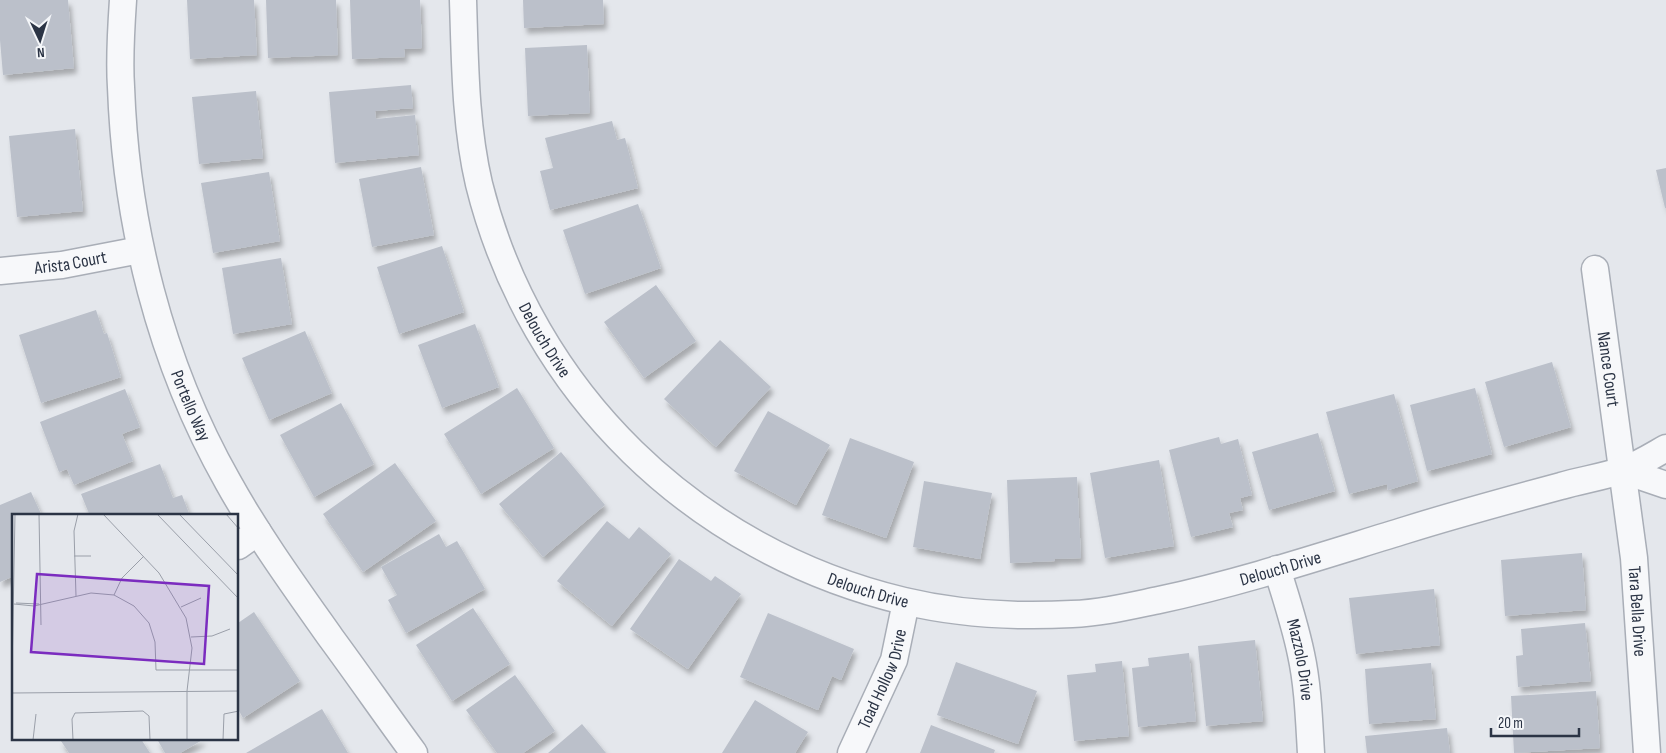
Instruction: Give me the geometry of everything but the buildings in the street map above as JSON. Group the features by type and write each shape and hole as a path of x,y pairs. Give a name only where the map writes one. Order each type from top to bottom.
{"street":[{"name":"Portello Way","path":"123,0 120,86 125,148 140,250 178,376 204,436 228,482 248,539 292,583 414,753"},
{"name":"Delouch Drive","path":"463,0 466,88 471,137 479,182 492,227 507,270 530,316 585,401 626,447 669,486 710,517 755,544 804,568 857,588 906,602 967,612 1024,615 1076,614 1135,605 1200,591 1459,514 1622,470 1666,448"},
{"name":"Arista Court","path":"0,271 62,265 140,250"},
{"name":"Nance Court","path":"1595,269 1622,470"},
{"path":"1622,470 1666,485"},
{"name":"Tara Bella Drive","path":"1622,470 1634,558 1647,753"},
{"name":"Mazzolo Drive","path":"1277,569 1302,655 1308,702 1311,753"},
{"name":"Toad Hollow Drive","path":"851,753 894,660 906,602"}]}
